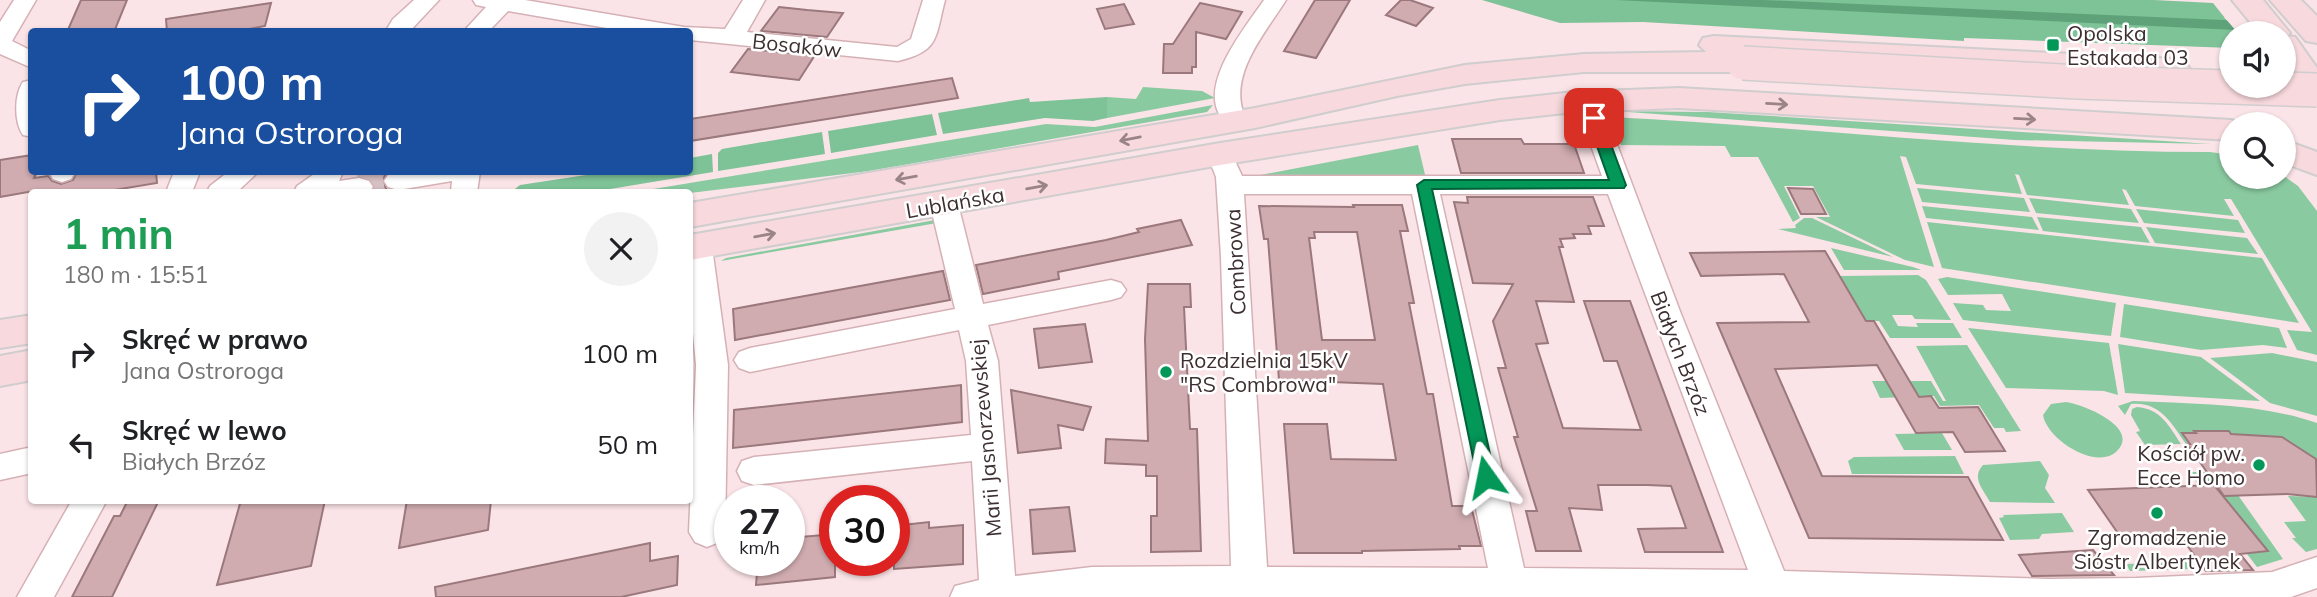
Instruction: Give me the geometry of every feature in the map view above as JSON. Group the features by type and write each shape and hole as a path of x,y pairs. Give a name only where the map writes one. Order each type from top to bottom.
{"main road":[{"path":"2249,3 2265,21"},
{"path":"2288,3 2317,34"},
{"path":"1197,127 1230,112 1435,63 1581,41 1651,41 2219,71"},
{"path":"1197,127 1235,123 1401,85 1493,71 1606,62 2092,100 2317,108"},
{"path":"2296,62 2308,79"},
{"path":"2103,66 2147,125"},
{"path":"1225,169 1370,113 1484,91 1612,79 1746,72 2091,83 2308,79"},
{"path":"1225,169 1500,110 1658,98 2219,129"},
{"name":"Lublańska","path":"693,237 1197,127"},
{"path":"2198,128 2219,133"},
{"path":"2296,133 2317,134"},
{"path":"2296,156 2317,164"},
{"name":"Lublańska","path":"693,237 1225,169"},
{"path":"0,334 28,330"},
{"path":"0,371 28,366"}],"street":[{"path":"25,0 0,43 28,59"},
{"path":"399,28 428,0"},
{"path":"732,38 754,0"},
{"name":"Bosaków","path":"693,33 884,54 905,52 918,47 925,39 934,0"},
{"path":"1230,112 1225,99 1232,72 1275,0"},
{"path":"477,28 494,2 651,28"},
{"name":"Białych Brzóz","path":"1594,118 1772,586"},
{"path":"1225,169 1424,185 1618,185"},
{"name":"Combrowa","path":"1225,169 1250,582"},
{"path":"224,189 241,175"},
{"path":"312,189 329,175"},
{"path":"398,181 431,175"},
{"path":"1424,185 1508,584"},
{"path":"346,189 359,187"},
{"name":"Marii Jasnorzewskiej","path":"944,204 982,361 989,446 983,595"},
{"path":"693,251 697,308 713,374 707,532"},
{"path":"750,360 1111,290"},
{"path":"754,471 989,446"},
{"path":"0,467 28,461"},
{"path":"35,597 88,504"},
{"path":"983,595 1092,583 1250,582 1772,586 2048,595 2136,594 2272,588 2317,572"}],"shaded area":[{"path":"1482,0 2154,0 2213,3 2227,21 2219,21 2219,48 1964,38 1964,41 1643,22 1560,23"},
{"path":"1616,0 1764,0 2248,21 2219,21 2219,29"},
{"path":"2296,23 2317,24 2317,34 2296,33"},
{"path":"1143,87 1202,91 1215,98 1107,118 1107,97 1136,99"},
{"path":"1107,97 1107,118 1093,121 1045,118 943,134 938,113 1029,98 1030,102"},
{"path":"1213,105 1207,112 869,171 693,193 693,189 653,189 1046,124 1095,127"},
{"path":"1614,111 1708,112 2211,144 2015,140"},
{"path":"932,114 937,135 831,153 828,131"},
{"path":"1610,117 1985,144 2219,153 2219,189 2296,189 2296,185 2317,211 2317,355 2297,350 2287,330 2312,332 2231,199 2224,199 2234,216 2135,206 2126,190 2122,189 2129,205 2027,195 2019,175 2015,174 2022,194 1916,184 1906,157 1900,156 1934,267 1905,260 1816,217 1830,217 1813,186 1784,186 1800,218 1793,222 1758,157 1731,157 1725,146 1621,145"},
{"path":"822,132 825,154 718,171 718,153 722,149"},
{"path":"1418,145 1426,179 1245,178"},
{"path":"712,154 713,172 610,189 515,189 520,185 586,175 693,175 693,157"},
{"path":"1917,188 2024,198 2030,212 1922,202"},
{"path":"2029,198 2131,209 2139,223 2036,213"},
{"path":"1922,206 2032,217 2039,230 1926,218"},
{"path":"2136,209 2238,220 2245,233 2144,223"},
{"path":"2037,217 2141,227 2150,243 2043,231"},
{"path":"1804,218 1812,218 1893,257 1778,229 1796,228 1795,225"},
{"path":"935,220 937,223 721,261 726,258"},
{"path":"1927,222 2262,258 2299,323 1942,268"},
{"path":"2146,227 2247,238 2258,254 2155,243"},
{"path":"1831,248 1913,267 1921,270 1844,270"},
{"path":"1918,275 1926,280 1951,320 1892,315 1898,326 1953,323 1962,338 1890,338 1879,321 1866,321 1840,276"},
{"path":"1947,277 2116,303 2111,336 1963,320 1953,303 1983,305 1986,310 2011,311 2002,294 1948,295 1938,279"},
{"path":"2124,304 2279,328 2287,348 2263,345 2201,350 2120,337"},
{"path":"1968,328 2109,343 2118,395 2104,391 2006,388"},
{"path":"2118,344 2201,357 2260,401 2125,393"},
{"path":"1967,345 2021,431 2006,432 2004,428 1994,428 1979,405 1940,406 1934,396 1880,398 1872,381 1931,381 1943,401 1946,401 1916,346"},
{"path":"2272,353 2317,362 2317,416 2270,403 2210,358"},
{"path":"2133,401 2249,408 2317,423 2317,462 2282,437 2250,437 2231,434 2229,431 2194,430 2196,433 2183,433 2190,444 2186,444 2164,415 2150,406 2131,404 2125,415 2118,406"},
{"path":"2066,402 2095,412 2116,425 2122,442 2117,451 2108,456 2086,455 2063,443 2053,434 2043,415 2051,404"},
{"path":"2137,407 2158,415 2181,444 2145,445 2136,432 2140,431 2131,415 2132,409"},
{"path":"1942,433 1952,450 1904,450 1895,434"},
{"path":"1955,456 1964,474 1852,474 1848,461 1854,457"},
{"path":"2040,461 2049,475 2045,488 2055,503 1990,502 1979,484 1978,474 1983,465"},
{"path":"2316,468 2317,549 2306,552 2292,538 2296,538 2284,522 2306,521 2288,496 2316,497"},
{"path":"2189,472 2210,472 2233,488 2283,559 2257,567 2198,490 2201,489"},
{"path":"2062,513 2074,532 2042,534 2039,539 2010,540 1999,518 2004,517 2003,515"},
{"path":"2186,562 2193,569 2130,571 2126,564"}],"pier":[{"path":"2224,17 2317,21 2317,38 2296,37 2296,21 2228,21"}],"building":[{"path":"81,0 127,0 116,28 69,28"},
{"path":"1315,0 1350,0 1316,58 1284,51"},
{"path":"1401,0 1410,0 1433,8 1416,26 1386,15"},
{"path":"271,3 265,26 254,28 167,28 166,19"},
{"path":"1200,3 1242,12 1226,39 1196,32 1196,67 1192,67 1192,73 1163,73 1164,44 1173,44"},
{"path":"1124,4 1134,24 1105,29 1097,9"},
{"path":"779,7 843,13 827,37 761,31"},
{"path":"748,49 815,55 799,80 731,72"},
{"path":"952,78 958,98 693,141 693,119"},
{"path":"1452,139 1521,139 1524,144 1574,144 1584,173 1461,173"},
{"path":"28,156 28,175 36,175 34,178 48,176 52,181 61,184 73,180 76,175 156,175 157,183 120,189 28,189 28,192 0,197 0,160"},
{"path":"386,175 382,182 386,189 374,189 375,186 370,178 361,176"},
{"path":"1788,188 1813,189 1826,214 1801,214"},
{"path":"1467,197 1593,197 1604,226 1588,226 1591,234 1573,234 1575,238 1560,239 1563,247 1559,247 1574,302 1536,301 1548,343 1536,344 1563,428 1641,430 1617,361 1604,361 1584,301 1630,301 1723,552 1645,552 1638,529 1686,528 1671,486 1647,485 1598,485 1602,510 1569,508 1581,551 1536,551 1526,511 1537,511 1514,437 1518,437 1498,368 1506,368 1493,321 1513,284 1473,283 1454,202 1468,203"},
{"path":"1353,205 1402,205 1408,231 1400,231 1414,303 1409,303 1427,394 1433,394 1452,506 1471,506 1481,546 1362,553 1294,553 1284,424 1327,424 1331,459 1396,460 1383,384 1279,380 1268,239 1264,239 1259,206 1354,207","holes":["1314,232 1357,232 1375,340 1322,340 1309,238 1315,238"]},
{"path":"1181,220 1192,245 1058,272 1059,279 983,294 976,265 1106,240 1139,232 1137,229"},
{"path":"1825,251 1866,321 1874,321 1919,397 1931,396 1939,408 1978,407 2005,451 1965,452 1953,432 1916,433 1877,365 1775,369 1822,476 1968,477 2003,540 1809,538 1717,323 1809,322 1784,274 1701,276 1690,253"},
{"path":"943,271 950,300 735,340 733,309"},
{"path":"1148,284 1190,284 1191,307 1184,307 1190,429 1197,429 1201,551 1151,552 1151,516 1157,516 1157,476 1146,476 1146,465 1105,463 1106,439 1148,441 1145,339"},
{"path":"1085,324 1092,362 1039,368 1034,329"},
{"path":"961,385 962,422 733,448 734,410"},
{"path":"1011,390 1091,407 1083,430 1058,425 1061,448 1018,453"},
{"name":"Kościół pw. Ecce Homo","path":"2194,431 2229,431 2231,434 2282,437 2316,459 2317,497 2287,494 2224,496 2182,433 2196,433"},
{"name":"Zgromadzenie Sióstr Albertynek","path":"2214,485 2268,551 2240,554 2253,570 2206,571 2183,540 2124,542 2088,490"},
{"path":"126,504 157,504 112,597 72,597 114,516 120,516"},
{"path":"240,504 324,504 311,566 217,585"},
{"path":"406,504 491,504 488,530 399,548"},
{"path":"1069,507 1075,551 1033,554 1030,510"},
{"path":"929,522 929,528 963,525 963,564 910,568 910,524"},
{"path":"819,535 819,576 835,577 756,585 757,576 805,576 805,537"},
{"path":"650,543 650,561 678,556 677,585 621,597 436,597 435,587"},
{"path":"2093,550 2114,575 2032,576 2019,555"}],"tunnel":[{"path":"359,187 398,181"}],"place":[{"name":"Opolska Estakada 03","path":"2053,45"},
{"name":"Rozdzielnia 15kV \"RS Combrowa\"","path":"1166,372"},
{"name":"Kościół pw. Ecce Homo","path":"2259,465"},
{"name":"Zgromadzenie Sióstr Albertynek","path":"2157,513"}],"route":[{"path":"1486,477 1424,185 1618,185 1594,118"}]}
